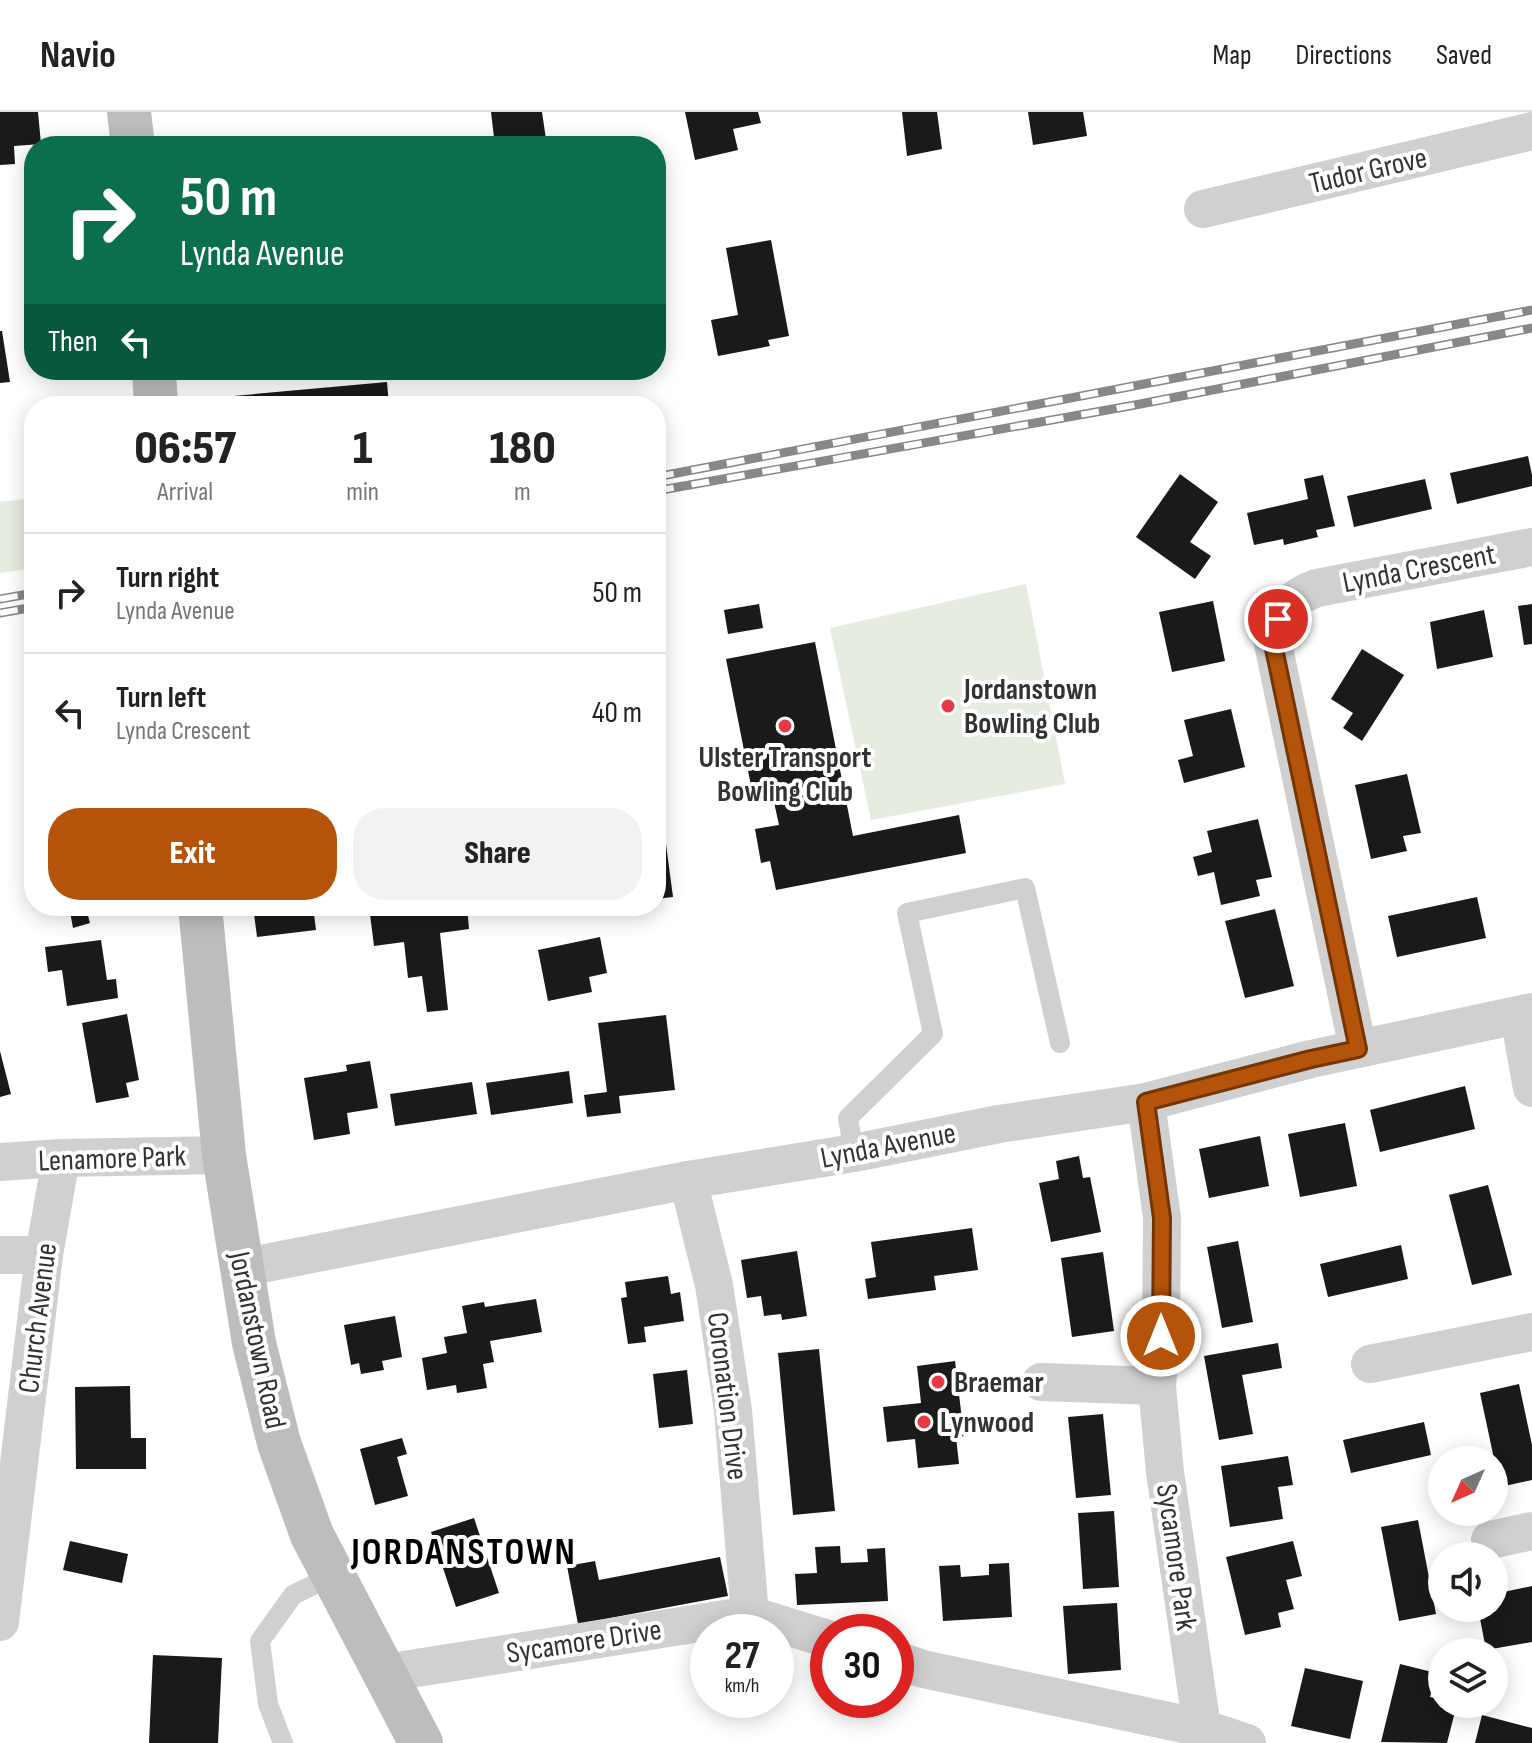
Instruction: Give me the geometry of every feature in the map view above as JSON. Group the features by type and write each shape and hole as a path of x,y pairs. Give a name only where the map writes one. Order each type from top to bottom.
{"street":[{"path":"129,112 132,136"},
{"name":"Tudor Grove","path":"1203,209 1532,131"},
{"name":"Lynda Crescent","path":"1358,1049 1272,639 1278,619 1290,601 1317,588 1532,547"},
{"name":"Jordanstown Road","path":"201,916 224,1155 254,1343 279,1443 312,1535 421,1743"},
{"path":"1525,1014 1532,1088"},
{"name":"Lynda Avenue","path":"241,1268 688,1180 854,1153 999,1124 1146,1102 1311,1059 1525,1014"},
{"name":"Sycamore Park","path":"1146,1102 1162,1218 1161,1336 1157,1386 1165,1472 1202,1728"},
{"name":"Lenamore Park","path":"0,1162 224,1155"},
{"name":"Church Avenue","path":"0,1622 44,1255 61,1158"},
{"name":"Coronation Drive","path":"688,1180 714,1285 733,1410 750,1614"},
{"path":"0,1255 44,1255"},
{"path":"1370,1364 1532,1332"},
{"path":"1041,1382 1157,1386"},
{"path":"1490,1540 1532,1531"},
{"name":"Sycamore Drive","path":"385,1673 690,1625"},
{"path":"914,1666 1202,1728 1247,1743"}],"lane":[{"path":"854,1153 848,1118 933,1034 907,913 1025,888 1060,1043"},
{"path":"283,1743 268,1704 260,1641 293,1595 332,1576"}],"shaded area":[{"path":"24,499 24,569 0,573 0,502"},
{"name":"Jordanstown Bowling Club","path":"1026,584 1065,784 871,820 830,628"}],"building":[{"path":"0,112 38,112 40,136 24,136 24,145 14,146 15,164 0,165"},
{"path":"491,112 542,112 546,136 494,136"},
{"path":"685,112 758,112 761,123 733,129 738,150 695,160"},
{"path":"902,112 937,112 942,149 907,156"},
{"path":"1028,112 1083,112 1087,136 1033,145"},
{"path":"771,240 789,336 768,340 770,346 718,356 711,320 738,315 726,248"},
{"path":"0,331 10,382 0,383"},
{"path":"387,382 388,396 233,396"},
{"path":"1528,456 1532,486 1457,504 1450,473"},
{"path":"1180,474 1218,502 1190,542 1211,556 1195,579 1136,537"},
{"path":"1323,475 1335,526 1316,530 1318,537 1284,545 1283,539 1254,545 1247,513 1308,499 1304,479"},
{"path":"1425,479 1432,509 1354,527 1347,496"},
{"path":"1213,601 1225,661 1172,672 1159,612"},
{"path":"759,604 763,628 728,634 724,610"},
{"path":"1532,604 1532,644 1524,645 1518,606"},
{"path":"1484,610 1493,657 1437,669 1430,622"},
{"name":"Ulster Transport Bowling Club","path":"815,642 853,836 959,815 966,853 776,890 770,861 761,863 755,829 779,825 772,793 753,796 726,659"},
{"path":"1362,649 1404,675 1362,741 1343,728 1353,713 1331,699"},
{"path":"1231,709 1245,767 1184,783 1178,760 1193,756 1184,720"},
{"path":"1407,774 1421,833 1403,836 1407,851 1371,859 1355,785"},
{"path":"1258,819 1272,877 1256,880 1260,896 1221,905 1214,872 1198,876 1193,857 1212,852 1207,831"},
{"path":"666,844 673,897 666,898"},
{"path":"1477,897 1486,938 1397,957 1388,916"},
{"path":"1275,909 1294,986 1245,998 1225,921"},
{"path":"71,916 88,916 90,923 73,928"},
{"path":"254,916 314,916 316,930 257,937"},
{"path":"370,916 468,916 469,929 440,933 448,1010 427,1012 422,976 408,978 404,942 374,946"},
{"path":"600,937 607,973 589,977 592,992 548,1001 538,950"},
{"path":"101,940 107,980 116,979 118,998 67,1006 62,970 48,972 45,947"},
{"path":"127,1014 139,1080 126,1083 129,1097 96,1103 82,1023"},
{"path":"666,1015 675,1090 619,1096 621,1113 587,1117 584,1095 607,1092 598,1023"},
{"path":"0,1051 11,1094 0,1097"},
{"path":"370,1061 378,1108 347,1113 350,1134 314,1140 304,1078 347,1071 346,1065"},
{"path":"569,1071 573,1103 491,1115 486,1083"},
{"path":"472,1082 477,1114 395,1126 390,1094"},
{"path":"1465,1086 1475,1129 1380,1152 1370,1110"},
{"path":"1345,1123 1357,1186 1300,1197 1288,1134"},
{"path":"1260,1136 1269,1186 1209,1198 1199,1149"},
{"path":"1079,1156 1083,1178 1090,1177 1101,1232 1051,1242 1039,1183 1059,1179 1056,1161"},
{"path":"1488,1185 1512,1275 1472,1285 1449,1195"},
{"path":"972,1228 978,1270 934,1276 936,1290 868,1299 865,1279 876,1277 871,1242"},
{"path":"1238,1241 1253,1322 1222,1328 1207,1247"},
{"path":"1401,1245 1408,1279 1328,1297 1320,1264"},
{"path":"797,1251 807,1316 782,1320 781,1314 764,1316 761,1296 747,1298 741,1260"},
{"path":"1103,1252 1114,1331 1072,1337 1061,1258"},
{"path":"668,1276 671,1294 680,1292 684,1321 644,1327 646,1342 628,1344 621,1298 627,1297 625,1282"},
{"path":"536,1299 542,1332 490,1341 494,1362 483,1364 487,1388 457,1393 456,1385 427,1390 422,1358 447,1353 444,1337 467,1333 462,1306 484,1302 485,1307"},
{"path":"395,1316 402,1357 382,1361 384,1370 361,1374 359,1363 351,1365 344,1325"},
{"path":"1278,1343 1282,1368 1242,1375 1253,1434 1219,1440 1204,1356"},
{"path":"819,1349 835,1511 793,1515 778,1353"},
{"name":"Lynwood","path":"955,1361 964,1436 956,1437 959,1464 918,1468 915,1439 887,1442 883,1407 921,1403 917,1366"},
{"path":"687,1370 693,1424 659,1428 653,1374"},
{"path":"1519,1384 1532,1445 1532,1480 1508,1485 1508,1446 1491,1446 1480,1393"},
{"path":"130,1386 131,1438 146,1438 146,1469 76,1469 75,1387"},
{"path":"1103,1414 1111,1495 1076,1498 1068,1417"},
{"path":"1424,1422 1428,1456 1351,1473 1343,1440"},
{"path":"402,1438 407,1454 397,1457 408,1496 375,1505 360,1449"},
{"path":"1288,1456 1293,1485 1278,1487 1283,1519 1230,1527 1221,1466"},
{"path":"1114,1511 1119,1587 1083,1589 1078,1513"},
{"path":"474,1518 499,1593 456,1607 431,1532"},
{"path":"1418,1520 1428,1572 1428,1616 1399,1621 1381,1527"},
{"path":"70,1541 128,1554 122,1583 63,1570"},
{"path":"1293,1541 1302,1576 1286,1580 1294,1609 1278,1613 1281,1627 1245,1635 1226,1557"},
{"path":"840,1546 841,1563 868,1562 867,1549 885,1548 888,1601 797,1605 795,1574 817,1573 815,1547"},
{"path":"720,1557 728,1596 578,1624 567,1566 595,1561 599,1580"},
{"path":"1009,1563 1012,1617 943,1621 939,1566 960,1565 961,1577 989,1575 989,1564"},
{"path":"1532,1586 1532,1642 1508,1646 1508,1638 1484,1638 1481,1622 1508,1622 1508,1591"},
{"path":"1117,1603 1121,1670 1068,1674 1063,1606"},
{"path":"153,1655 222,1658 218,1743 149,1743"},
{"path":"1400,1664 1428,1671 1428,1718 1453,1718 1447,1743 1381,1742"},
{"path":"1305,1668 1363,1681 1350,1739 1291,1726"},
{"path":"1481,1718 1532,1728 1532,1743 1475,1743"}],"railway":[{"path":"666,475 1532,310"},
{"path":"666,489 1135,405 1532,328"},
{"path":"0,599 24,595"},
{"path":"0,613 24,609"}],"place":[{"name":"Jordanstown Bowling Club","path":"948,706"},
{"name":"Ulster Transport Bowling Club","path":"785,726"},
{"name":"Braemar","path":"938,1382"},
{"name":"Lynwood","path":"924,1422"}],"district":[{"name":"JORDANSTOWN","path":"464,1551"}],"route":[{"path":"1161,1336 1162,1218 1146,1102 1358,1049 1272,639 1278,619"}]}
